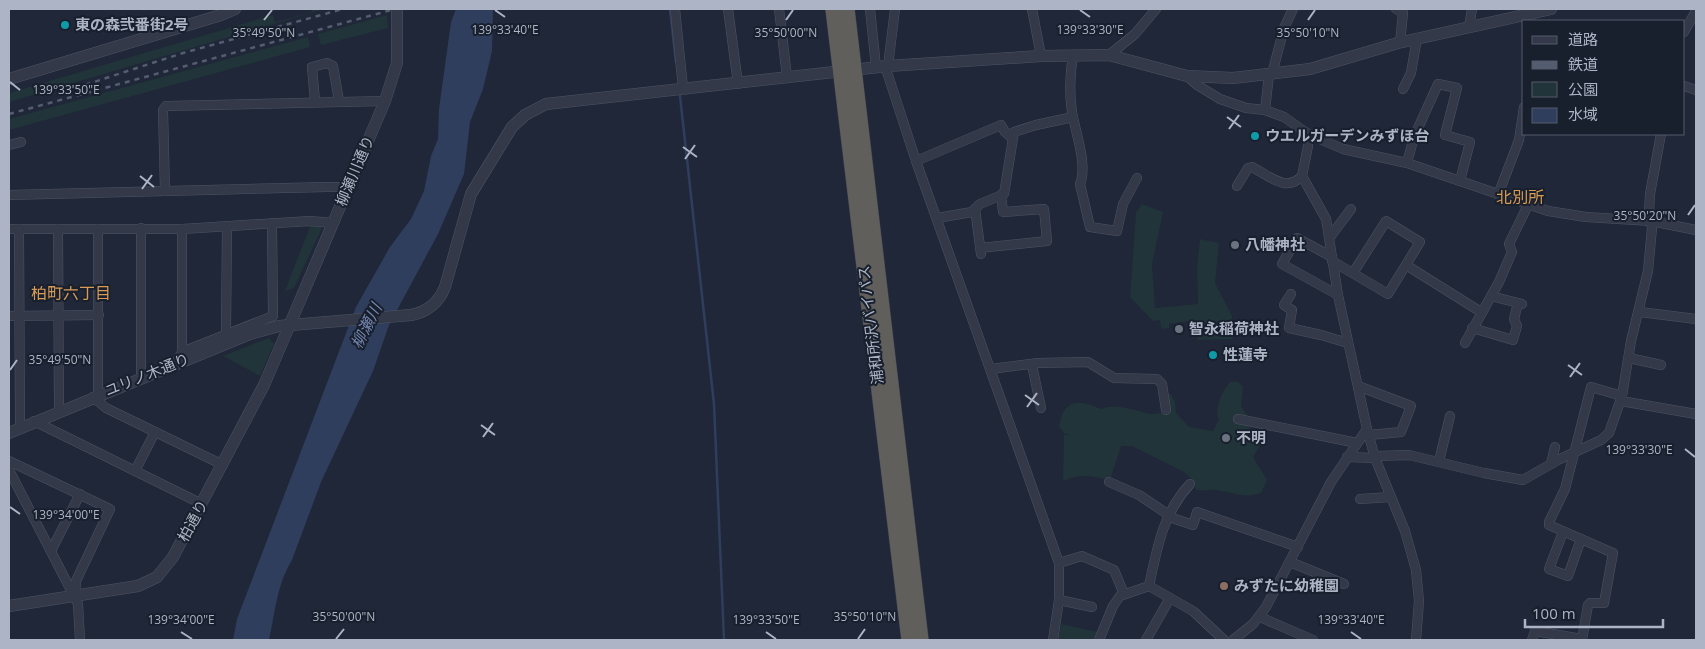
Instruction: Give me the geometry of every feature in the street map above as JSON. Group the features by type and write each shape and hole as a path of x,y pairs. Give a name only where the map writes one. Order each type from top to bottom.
{"highway":[{"name":"浦和所沢バイパス","path":"833,9 847,70 921,640"},
{"name":"浦和所沢バイパス","path":"847,9 847,70 909,640"}],"street":[{"path":"9,79 220,12 235,9"},
{"path":"675,9 683,88"},
{"path":"728,9 738,84"},
{"path":"779,9 787,77"},
{"path":"870,9 883,66 1032,481 1042,521 1059,563 1059,600 1053,640"},
{"path":"883,66 895,9"},
{"path":"1032,9 1041,56"},
{"path":"1109,55 1135,34 1156,9"},
{"path":"1265,110 1270,74 1284,28 1293,9"},
{"path":"1396,9 1403,13 1400,42"},
{"path":"1469,27 1472,9"},
{"name":"ユリノ木通り","path":"9,433 141,377 250,334 289,325 314,325 406,316 422,312 432,306 443,292 471,194 507,134 521,118 535,108 546,104 683,88 738,84 883,66 1073,54 1109,55 1187,76 1233,78 1310,69 1340,62 1400,42 1469,27 1526,19 1551,9"},
{"path":"1685,30 1696,11"},
{"name":"柳瀬川通り","path":"289,325 385,101 397,63 397,12"},
{"path":"1403,89 1411,73 1417,38"},
{"path":"1073,54 1070,91 1073,117 1080,141 1083,178 1080,184 1090,227 1118,231 1123,204 1137,178"},
{"path":"315,101 312,67 327,63 333,66 339,101"},
{"path":"1187,76 1197,85 1220,99 1246,108 1265,110 1284,117 1308,134 1343,149 1407,163 1528,205 1586,217 1651,221 1696,230"},
{"path":"1407,163 1414,137 1438,84 1457,88 1445,135 1470,142 1460,181"},
{"path":"165,191 163,110 166,106 315,101 385,101"},
{"path":"937,218 972,212 980,204 1001,195 1006,190 1012,138 1017,130 1073,117"},
{"path":"1498,195 1519,140 1522,121"},
{"path":"916,161 1001,125 1012,138"},
{"path":"1237,186 1248,168 1252,167 1286,184 1296,183 1302,176 1308,146 1308,134"},
{"path":"1346,457 1409,455 1439,460 1484,473 1523,480 1575,451 1601,440 1610,433 1621,398 1648,272 1651,221 1650,194 1661,135"},
{"path":"9,145 22,142"},
{"path":"1302,176 1319,202 1330,237 1338,295 1368,432 1375,457 1411,547 1416,570 1419,601 1416,640"},
{"path":"9,195 327,187 340,187 347,190"},
{"path":"975,209 980,251 1047,242 1044,209 1003,212 1001,195"},
{"path":"1465,343 1491,296 1512,252 1509,244 1528,205"},
{"path":"1330,237 1351,208"},
{"path":"9,229 226,227 314,221 333,223"},
{"path":"1338,295 1282,264 1297,238 1353,273 1388,294 1420,242 1386,221 1353,273"},
{"path":"182,352 273,316 272,224"},
{"path":"226,227 226,333"},
{"path":"141,228 141,377"},
{"path":"176,363 182,352 182,228"},
{"path":"18,229 20,428"},
{"path":"58,229 59,411"},
{"path":"98,229 99,315 96,396 106,408 223,465"},
{"path":"1406,265 1481,312"},
{"path":"1290,294 1284,305 1292,310 1288,328 1348,343"},
{"path":"1472,328 1513,340 1517,326 1514,319 1521,304 1491,296"},
{"path":"1640,312 1696,319"},
{"path":"9,316 99,315"},
{"name":"柏通り","path":"9,606 123,590 138,586 157,576 173,556 223,465 264,385 289,325"},
{"path":"1629,358 1661,365"},
{"path":"991,369 1088,362 1114,378 1157,379 1162,384 1166,410"},
{"path":"1032,365 1041,408"},
{"path":"1233,640 1260,617 1346,457 1356,443 1368,432 1401,432 1411,406 1358,386"},
{"path":"1532,640 1535,631 1582,639 1588,605 1590,603 1604,603 1613,553 1549,525 1565,489 1592,387 1621,398 1696,414"},
{"path":"1439,460 1450,416"},
{"path":"1238,419 1356,443"},
{"path":"34,421 43,428 202,504"},
{"path":"135,471 155,432"},
{"path":"1551,464 1555,447"},
{"path":"9,460 110,509 76,581 75,596"},
{"path":"9,470 75,596 78,604 80,640"},
{"path":"1109,482 1139,495 1175,519 1193,525 1197,512 1298,547"},
{"path":"1149,586 1159,540 1168,514 1177,498 1190,484"},
{"path":"52,551 80,494"},
{"path":"1360,499 1391,497"},
{"path":"1564,532 1549,569 1568,576 1581,539"},
{"path":"1059,563 1082,556 1114,570 1124,594"},
{"path":"1290,562 1344,584"},
{"path":"1099,640 1120,596 1149,586 1196,613 1219,639"},
{"path":"1146,640 1170,598"},
{"path":"1059,600 1092,607"},
{"path":"1260,617 1313,640"}],"green space":[{"path":"311,9 324,9 9,102 9,93 273,15 275,22 312,12"},
{"path":"387,15 388,28 321,45 318,34"},
{"path":"308,37 310,47 9,130 9,119"},
{"path":"1142,204 1163,212 1152,264 1155,308 1198,304 1197,266 1200,239 1219,243 1215,283 1232,316 1233,339 1198,340 1196,320 1169,324 1169,328 1161,329 1160,320 1153,321 1130,297 1136,213"},
{"path":"311,224 318,224 322,228 294,288 285,291"},
{"path":"269,338 274,344 260,376 223,356"},
{"path":"1230,382 1238,382 1243,386 1241,406 1247,415 1247,426 1259,434 1260,445 1253,457 1267,480 1261,493 1244,495 1216,490 1196,490 1194,481 1184,472 1132,446 1121,446 1110,480 1092,476 1080,476 1063,481 1064,435 1071,435 1065,434 1059,426 1061,417 1068,406 1085,403 1101,409 1113,406 1151,414 1167,413 1168,394 1171,394 1175,402 1176,413 1189,427 1213,431 1219,420 1218,405 1224,390"},
{"path":"1061,624 1098,632 1094,637 1096,640 1058,640"}],"water":[{"name":"柳瀬川","path":"456,9 493,9 492,51 483,89 470,122 464,174 438,234 389,325 373,371 321,482 283,579 269,640 233,640 237,619 356,307 390,247 411,219 424,191 431,156 438,139 439,109 451,22"}],"waterway":[{"path":"670,9 676,62"},
{"path":"680,96 714,404 724,640"}],"railway":[{"path":"57,94 183,53 343,9"},
{"path":"9,114 395,9"}],"place":[{"name":"東の森弐番街2号","path":"65,25"},
{"name":"ウエルガーデンみずほ台","path":"1255,136"},
{"name":"八幡神社","path":"1235,245"},
{"name":"智永稲荷神社","path":"1179,329"},
{"name":"性蓮寺","path":"1213,355"},
{"name":"不明","path":"1226,438"},
{"name":"みずたに幼稚園","path":"1224,586"}],"district":[{"name":"北別所","path":"1520,197"},
{"name":"柏町六丁目","path":"71,293"}]}
